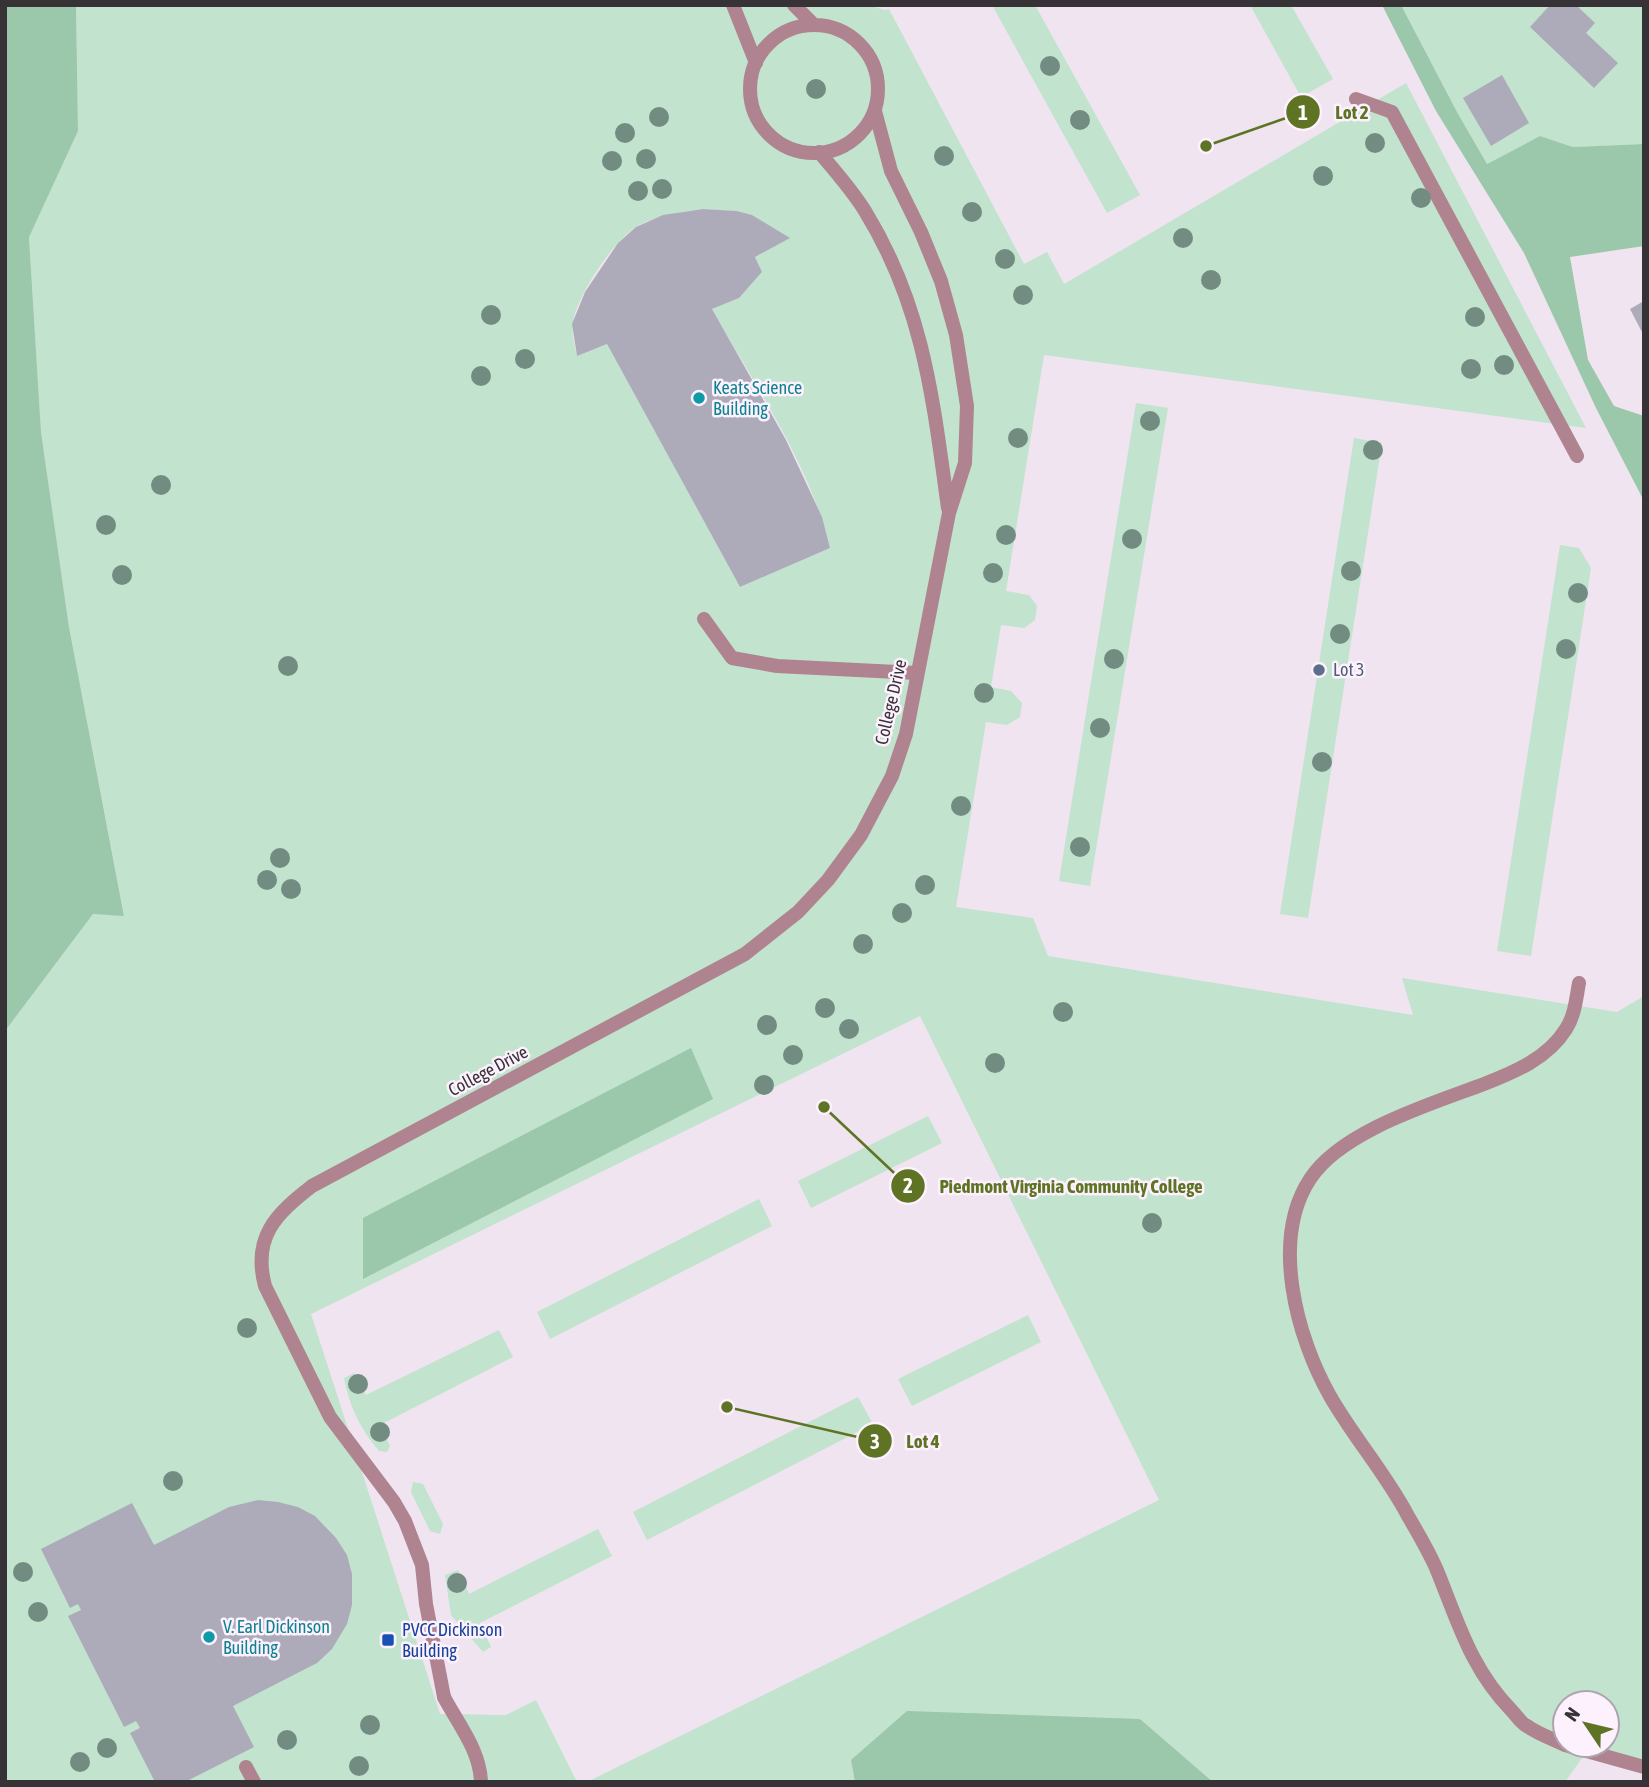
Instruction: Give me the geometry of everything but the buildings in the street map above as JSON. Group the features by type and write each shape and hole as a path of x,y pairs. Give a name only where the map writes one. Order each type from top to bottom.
{"street":[{"path":"733,5 756,63"},
{"name":"College Drive","path":"481,1782 478,1760 444,1697 426,1604 422,1565 405,1521 394,1502 330,1417 265,1286 260,1266 262,1247 271,1226 288,1205 312,1186 745,954 798,912 828,880 861,835 892,776 906,734 948,513 965,463 967,406 956,335 941,281 891,171 875,111 877,76 871,59 863,47 842,31 814,25 794,5"},
{"path":"814,25 786,32 764,50 756,63 751,81 751,100 757,118 768,133 783,145 801,152 819,152 847,144 858,135 875,111"},
{"path":"1356,99 1392,111 1577,456"},
{"name":"College Drive","path":"819,152 865,211 890,257 909,302 924,351 948,513"},
{"path":"704,619 732,658 777,666 917,673"},
{"path":"1551,1738 1526,1726 1495,1694 1471,1657 1434,1565 1404,1507 1330,1396 1310,1352 1294,1299 1290,1254 1294,1214 1310,1180 1330,1156 1355,1137 1509,1074 1537,1059 1567,1028 1575,1009 1578,983"},
{"path":"1615,1759 1644,1767"},
{"path":"246,1768 254,1782"}],"green space":[{"path":"5,5 76,5 78,131 29,237 41,432 69,627 124,916 93,914 5,1031"},
{"path":"76,5 869,5 889,9 1024,264 1047,252 1064,284 1406,83 1586,428 1044,355 1006,591 1029,595 1037,606 1035,620 1024,628 1001,625 991,687 1011,691 1022,703 1020,717 1007,725 986,722 956,907 1033,918 1048,956 1413,1015 1402,978 1617,1012 1644,996 1644,1767 1616,1759 1621,1759 1621,1689 1551,1689 1551,1759 1581,1759 1565,1782 1213,1782 1140,1719 851,1760 855,1782 587,1782 1159,1500 920,1016 311,1314 440,1714 506,1715 536,1700 577,1782 5,1782 5,1031 93,914 124,915 69,627 41,432 29,236 78,131","holes":["703,209 737,211 752,215 789,238 755,257 762,272 739,298 712,309 795,456 821,517 830,548 740,587 607,344 577,356 573,335 581,298 608,255 629,232 639,225 678,213"]},
{"path":"992,5 1035,5 1140,195 1107,213"},
{"path":"1250,5 1291,5 1333,79 1301,97"},
{"path":"1382,5 1401,5 1487,164 1540,136 1573,147 1644,144 1644,246 1570,257 1588,360 1614,406 1644,416 1644,501 1596,408 1524,253 1436,111"},
{"path":"1401,5 1644,5 1644,144 1573,147 1540,136 1487,164"},
{"path":"1136,403 1168,408 1090,886 1059,881"},
{"path":"1354,438 1382,443 1308,918 1280,914"},
{"path":"1560,545 1579,548 1591,568 1531,956 1497,951"},
{"path":"691,1048 713,1099 363,1279 363,1218"},
{"path":"928,1116 942,1143 811,1208 798,1181"},
{"path":"759,1199 772,1226 550,1339 537,1312"},
{"path":"1028,1315 1041,1342 912,1406 898,1379"},
{"path":"499,1330 513,1357 380,1425 390,1446 387,1452 379,1451 357,1417 344,1378 354,1373 366,1395"},
{"path":"858,1397 873,1424 647,1540 633,1512"},
{"path":"413,1482 423,1484 443,1524 440,1534 430,1531 411,1492"},
{"path":"598,1529 612,1556 480,1623 491,1647 483,1652 451,1615 445,1575 458,1570 469,1594"},
{"path":"907,1711 1140,1719 1213,1782 855,1782 851,1760"}],"place":[{"name":"Lot 2","path":"1206,146"},
{"name":"Keats Science Building","path":"699,398"},
{"name":"Lot 3","path":"1319,670"},
{"name":"Piedmont Virginia Community College","path":"824,1107"},
{"name":"Lot 4","path":"727,1407"},
{"name":"V. Earl Dickinson Building","path":"209,1637"},
{"name":"PVCC Dickinson Building","path":"388,1640"}]}
